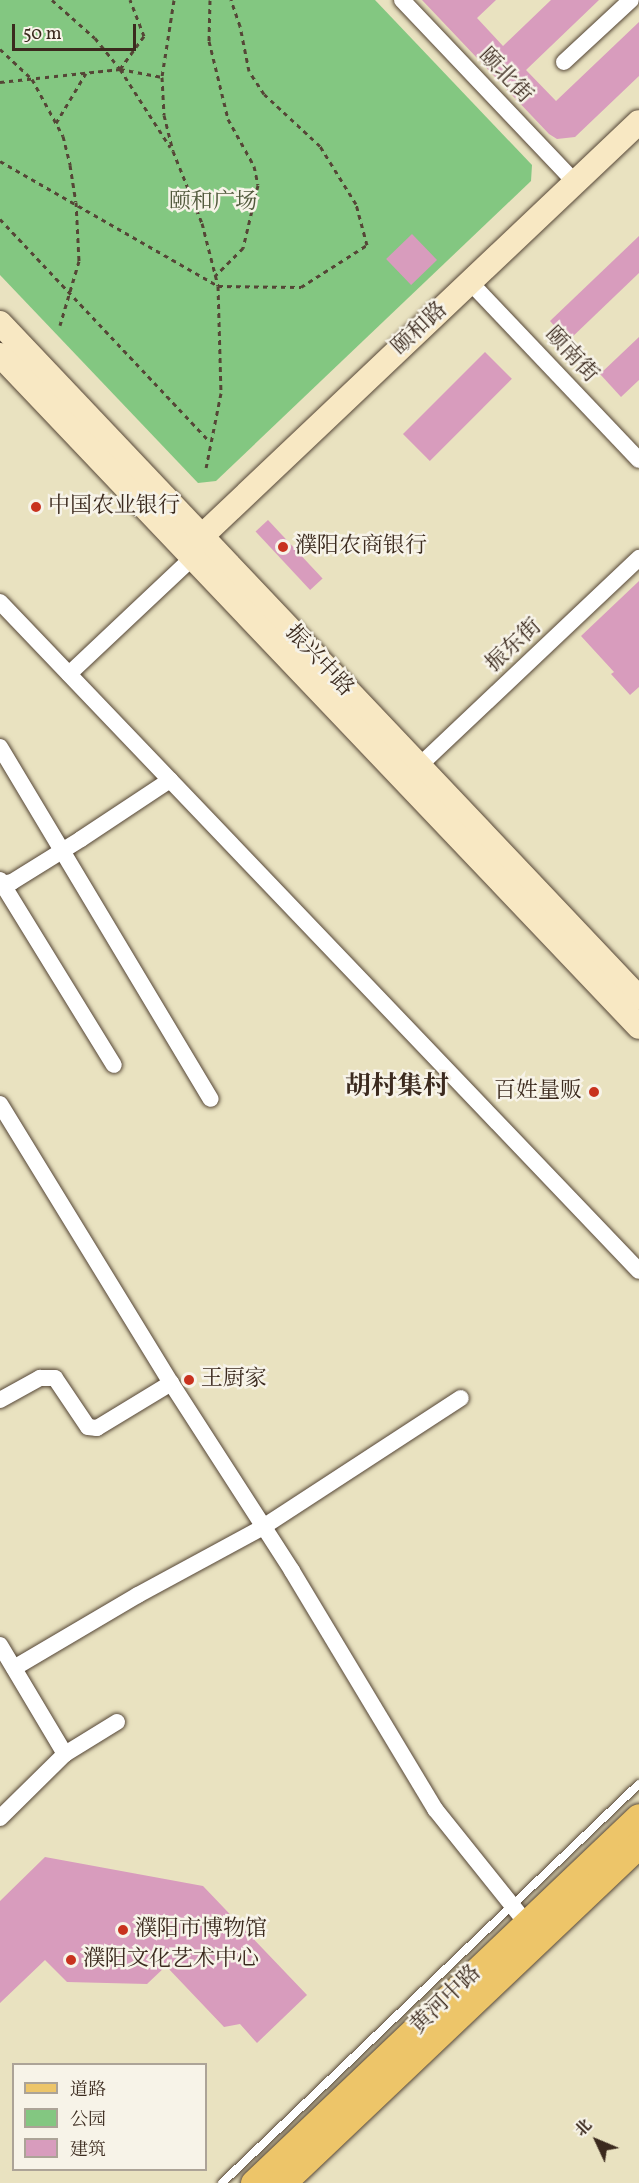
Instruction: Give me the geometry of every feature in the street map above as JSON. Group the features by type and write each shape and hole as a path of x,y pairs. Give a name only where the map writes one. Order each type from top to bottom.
{"main road":[{"name":"黄河中路","path":"254,2183 519,1915 639,1817"},
{"name":"黄河中路","path":"282,2183 639,1844"}],"street":[{"name":"颐北街","path":"402,0 575,182"},
{"path":"564,62 631,0"},
{"name":"颐和路","path":"197,547 470,282 639,122"},
{"name":"颐南街","path":"470,282 639,460"},
{"name":"振兴中路","path":"0,323 197,547 639,1027"},
{"name":"振兴中路","path":"0,355 419,766 639,998"},
{"path":"69,675 197,547"},
{"name":"振东街","path":"419,766 639,558"},
{"path":"0,602 639,1271"},
{"path":"0,747 211,1099"},
{"path":"1,882 12,882 170,780"},
{"path":"1,882 114,1065"},
{"path":"0,1104 435,1809 519,1915"},
{"path":"0,1400 40,1378 55,1378 88,1426 97,1428 171,1383"},
{"path":"14,1668 138,1595 263,1527 461,1398"},
{"path":"0,1645 65,1754"},
{"path":"0,1818 65,1754 117,1722"}],"lane":[{"path":"222,2183 519,1915 639,1784"}],"path":[{"path":"52,0 94,38 120,69 173,151"},
{"path":"120,69 144,36 130,0"},
{"path":"174,0 162,77 164,115 173,151 202,223 218,286 221,393 206,468"},
{"path":"210,0 209,41 228,119 254,166 258,185 243,248 215,276"},
{"path":"0,160 218,286 301,287 367,246 356,204 320,146 264,94 249,71 240,26 231,0"},
{"path":"0,49 32,79 56,123 70,165 76,202 79,261 71,295 60,325"},
{"path":"0,82 120,69 162,77"},
{"path":"56,123 87,73"},
{"path":"0,219 210,442"}],"green space":[{"name":"颐和广场","path":"0,0 375,0 532,165 531,181 216,481 198,483 0,275"}],"building":[{"path":"422,0 496,0 477,18 503,46 551,0 599,0 526,70 556,101 639,22 639,76 575,137 557,139 549,134"},
{"path":"412,234 437,260 411,285 386,259"},
{"path":"639,236 639,273 568,341 550,321"},
{"path":"639,337 639,380 621,397 600,374"},
{"path":"485,352 512,379 430,461 403,434"},
{"path":"268,520 323,579 310,590 256,532"},
{"path":"639,581 639,687 630,695 611,674 614,672 581,636"},
{"name":"濮阳市博物馆","path":"45,1857 203,1886 307,1995 257,2043 240,2024 224,2027 166,1966 147,1984 67,1982 45,1960 0,2003 0,1901"}],"place":[{"name":"中国农业银行","path":"36,507"},
{"name":"濮阳农商银行","path":"283,547"},
{"name":"百姓量贩","path":"594,1092"},
{"name":"王厨家","path":"189,1380"},
{"name":"濮阳市博物馆","path":"123,1930"},
{"name":"濮阳文化艺术中心","path":"71,1960"}],"district":[{"name":"胡村集村","path":"397,1088"}]}
